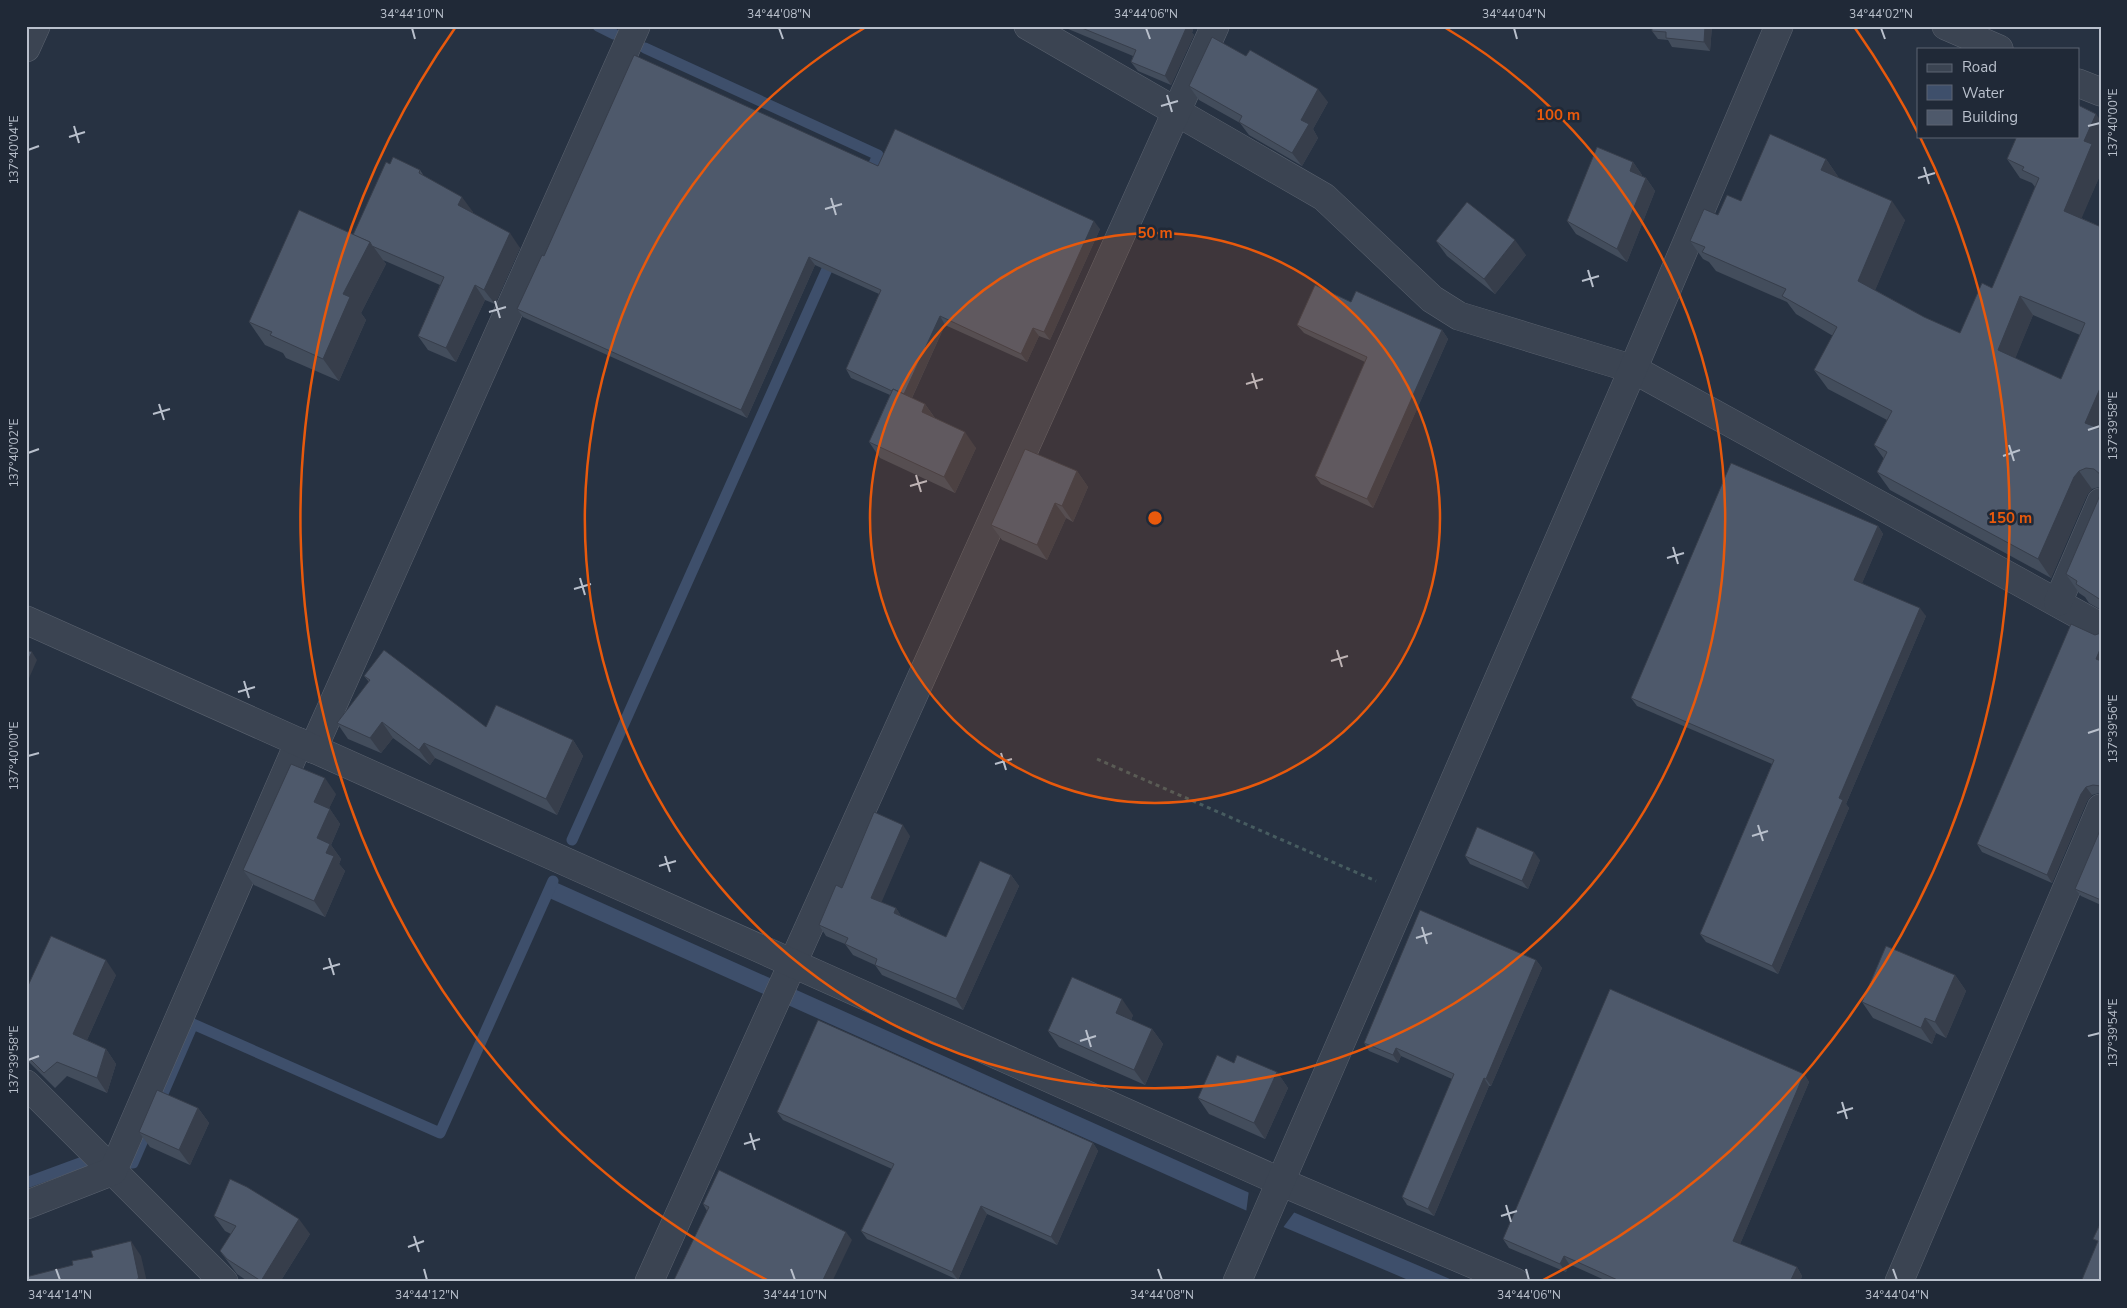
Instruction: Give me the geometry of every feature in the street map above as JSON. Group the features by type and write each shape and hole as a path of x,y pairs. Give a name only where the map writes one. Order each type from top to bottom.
{"street":[{"path":"26,48 36,26"},
{"path":"26,1205 113,1171 636,26"},
{"path":"1028,26 1324,198 1432,299 1459,316 1633,369 2101,627"},
{"path":"649,1282 1178,112 1215,26"},
{"path":"1237,1282 1633,369 1779,26"},
{"path":"1946,26 1997,48"},
{"path":"2080,84 2101,92"},
{"path":"2058,602 2101,502"},
{"path":"26,620 306,745 784,983 1278,1188 1515,1282"},
{"path":"1899,1282 2101,808"},
{"path":"26,1084 224,1282"}],"path":[{"path":"1097,759 1406,894"}],"water":[{"path":"553,881 1272,1203 1457,1282 1413,1282 1265,1219 547,897"}],"pier":[{"path":"1249,1190 1296,1210 1282,1229 1246,1213"}],"building":[{"path":"1077,26 1187,26 1165,76 1131,62 1136,50"},
{"path":"1652,26 1705,26 1704,42 1666,38 1666,32 1652,31"},
{"path":"1212,37 1246,56 1250,50 1318,89 1301,120 1309,124 1292,153 1239,122 1242,116 1189,86"},
{"path":"634,55 878,166 895,129 1094,221 1044,332 1033,328 1021,354 940,316 904,394 893,389 892,391 846,369 881,290 809,257 741,410 517,309 542,255 544,256"},
{"path":"2080,106 2096,114 2084,141 2092,144 2064,211 2101,227 2101,386 2085,423 2101,429 2101,475 2094,469 2086,468 2079,471 2074,477 2038,559 1877,472 1887,452 1874,445 1892,411 1814,370 1837,327 1782,296 1786,289 1702,252 1705,247 1690,241 1704,209 1718,215 1727,195 1741,201 1770,134 1826,159 1821,170 1892,201 1858,281 1924,317 1960,333 1982,283 1992,288 2039,178 2022,170 2024,167 2007,159 2016,138 2080,138","holes":["2020,296 2085,323 2061,379 1998,350"]},
{"path":"1597,147 1633,162 1630,171 1646,178 1617,249 1567,221"},
{"path":"393,157 420,170 419,173 462,197 458,205 510,233 484,290 475,285 446,348 418,336 444,277 372,246 370,242 353,235 386,162 390,164"},
{"path":"1467,202 1515,240 1484,279 1436,241"},
{"path":"299,210 370,242 343,294 350,297 323,359 270,335 272,332 249,322"},
{"path":"1315,285 1351,302 1356,291 1442,330 1367,499 1315,476 1367,357 1297,325"},
{"path":"893,389 925,404 922,412 965,432 944,477 869,442"},
{"path":"1025,449 1077,471 1062,506 1055,503 1037,545 991,525"},
{"path":"1731,463 1878,526 1854,580 1920,608 1839,798 1843,800 1772,966 1700,934 1774,760 1631,698"},
{"path":"2101,493 2101,600 2076,584 2077,581 2066,574"},
{"path":"2071,624 2095,635 2101,633 2101,647 2096,659 2101,661 2101,786 2093,785 2086,787 2081,794 2047,875 1977,844"},
{"path":"26,650 32,652 26,664"},
{"path":"384,650 486,727 496,705 573,740 546,799 424,743 419,750 382,722 370,738 337,723 370,680 364,676"},
{"path":"291,764 325,778 314,802 330,809 317,838 330,844 326,853 334,856 314,901 243,870"},
{"path":"874,812 903,825 871,898 896,908 894,913 946,937 980,861 1011,875 956,999 875,965 877,959 845,944 848,938 819,925 836,885 842,888"},
{"path":"1477,827 1534,852 1522,881 1465,856"},
{"path":"2101,828 2101,900 2075,889"},
{"path":"1420,910 1536,960 1428,1209 1402,1197 1454,1074 1396,1048 1393,1055 1364,1043"},
{"path":"51,936 106,960 73,1034 106,1049 97,1078 57,1062 44,1073 26,1055 26,990"},
{"path":"1886,946 1955,975 1935,1022 1925,1018 1921,1028 1862,1002"},
{"path":"1072,977 1122,999 1116,1013 1152,1029 1134,1070 1048,1031"},
{"path":"1610,989 1804,1074 1733,1241 1797,1267 1790,1282 1622,1282 1564,1256 1560,1264 1503,1239"},
{"path":"818,1020 1093,1143 1051,1237 981,1206 952,1272 861,1231 894,1164 777,1112"},
{"path":"1217,1055 1234,1063 1237,1055 1277,1072 1254,1123 1198,1098"},
{"path":"157,1090 198,1108 179,1150 139,1132"},
{"path":"719,1170 846,1232 822,1282 673,1282 709,1207 703,1204"},
{"path":"230,1179 247,1187 299,1219 261,1281 227,1259 220,1251 236,1226 214,1216"},
{"path":"2101,1222 2101,1282 2081,1282 2098,1241 2093,1239"},
{"path":"131,1241 138,1282 26,1282 26,1277 73,1265 72,1261 93,1257 91,1251"}],"waterway":[{"path":"598,26 614,34"},
{"path":"645,48 878,155 868,177"},
{"path":"572,840 832,258"},
{"path":"158,1105 193,1024 440,1133 553,881"},
{"path":"130,1163 133,1163 150,1124"},
{"path":"26,1183 83,1162"}]}
